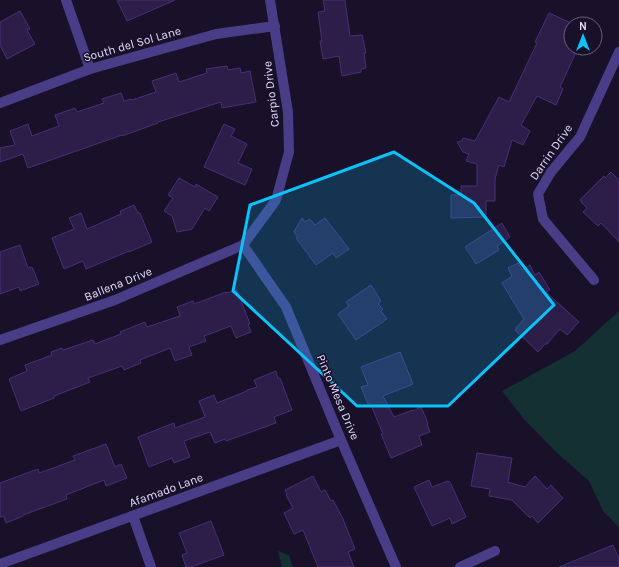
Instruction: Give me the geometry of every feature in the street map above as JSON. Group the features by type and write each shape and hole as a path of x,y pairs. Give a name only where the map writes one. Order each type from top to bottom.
{"street":[{"path":"66,0 90,69"},
{"name":"Carpio Drive","path":"243,245 276,200 288,152 288,112 270,0"},
{"name":"South del Sol Lane","path":"0,103 90,69 216,34 275,26"},
{"name":"Darrin Drive","path":"594,280 543,219 538,194 551,172 580,137 619,52"},
{"name":"Ballena Drive","path":"0,340 115,300 243,245"},
{"name":"Pinto Mesa Drive","path":"243,245 286,307 396,567"},
{"name":"Afamado Lane","path":"0,564 342,440"},
{"path":"133,516 151,567"},
{"path":"460,567 495,551"}],"highlighted area":[{"path":"394,152 474,203 554,305 448,406 357,406 233,291 250,205"}],"green space":[{"path":"619,311 619,527 603,511 589,481 555,451 523,418 502,391 575,351"},
{"path":"278,551 289,555 293,567 282,567"}],"building":[{"path":"117,0 175,0 127,21"},
{"path":"323,0 345,0 350,36 362,35 366,53 364,53 366,68 361,69 361,72 342,76 339,56 323,59 318,12 325,11"},
{"path":"20,11 30,29 27,30 35,44 7,59 0,45 0,22"},
{"path":"549,13 563,19 563,56 574,56 560,87 563,89 556,105 537,96 521,125 530,131 523,145 512,140 504,167 499,165 495,179 495,201 486,201 486,217 451,218 451,195 461,195 461,186 477,186 477,164 466,161 469,154 463,152 457,142 462,141 463,138 475,141 499,97 509,102 537,43 535,42"},
{"path":"227,66 228,70 240,68 241,73 250,71 256,102 222,108 221,102 158,122 28,168 23,154 0,162 0,148 15,145 10,131 28,124 32,136 59,126 55,115 75,108 77,112 104,103 102,99 121,93 124,101 132,100 156,92 152,81 176,73 179,82 207,73 206,69"},
{"path":"224,124 235,129 231,136 247,144 238,163 252,169 245,185 204,167"},
{"path":"611,172 619,180 619,242 601,223 598,226 583,212 587,208 580,200 604,176 605,178"},
{"path":"179,178 195,187 196,184 218,197 209,211 205,208 192,229 177,232 172,216 164,211 173,198 168,195"},
{"path":"134,205 138,213 140,213 152,242 86,269 83,261 64,269 52,238 74,229 69,218 81,213 87,229 121,214 120,211"},
{"path":"302,218 305,222 310,219 315,225 325,218 349,249 336,258 333,253 316,265 296,238 298,237 294,232"},
{"path":"502,223 510,237 497,246 499,250 476,264 465,247"},
{"path":"20,245 28,268 32,267 39,284 20,291 19,287 0,294 0,252"},
{"path":"518,263 522,270 530,265 535,275 539,272 550,290 546,292 579,322 567,335 560,329 538,352 515,330 524,319 502,283 512,276 508,268"},
{"path":"371,285 381,301 378,304 383,309 381,311 387,319 356,340 338,314 349,306 346,302"},
{"path":"237,290 250,324 248,324 251,332 236,338 231,326 204,336 206,341 189,347 192,355 175,361 170,348 140,360 141,363 124,370 122,366 88,378 90,382 21,411 9,379 27,371 25,365 52,355 51,352 62,348 63,350 93,340 95,344 121,334 120,332 145,322 147,327 180,316 177,307 193,301 194,304 226,292"},
{"path":"400,352 413,384 383,396 394,417 421,407 430,432 419,436 422,445 391,458 370,403 368,404 361,387 368,385 361,367"},
{"path":"276,371 292,410 274,417 276,423 226,441 225,439 215,443 210,432 184,441 190,457 174,463 172,458 149,467 138,437 174,423 175,428 205,417 199,401 214,395 217,403 257,387 254,380"},
{"path":"106,444 115,467 121,464 127,478 106,486 104,480 66,495 67,499 23,515 6,523 4,516 0,517 0,483 38,469 39,473 75,460 73,456"},
{"path":"477,453 512,458 508,482 525,487 535,476 547,489 551,485 563,498 538,523 532,516 530,518 512,500 489,496 490,489 471,486"},
{"path":"313,476 321,492 325,490 331,501 333,500 343,519 355,549 348,552 354,567 318,567 303,530 294,534 284,513 293,508 285,490"},
{"path":"429,480 432,487 448,481 450,482 466,517 452,524 450,518 432,526 414,487"},
{"path":"211,521 224,555 191,567 186,567 182,555 187,553 179,533"},
{"path":"613,545 619,559 619,567 559,567"}]}
